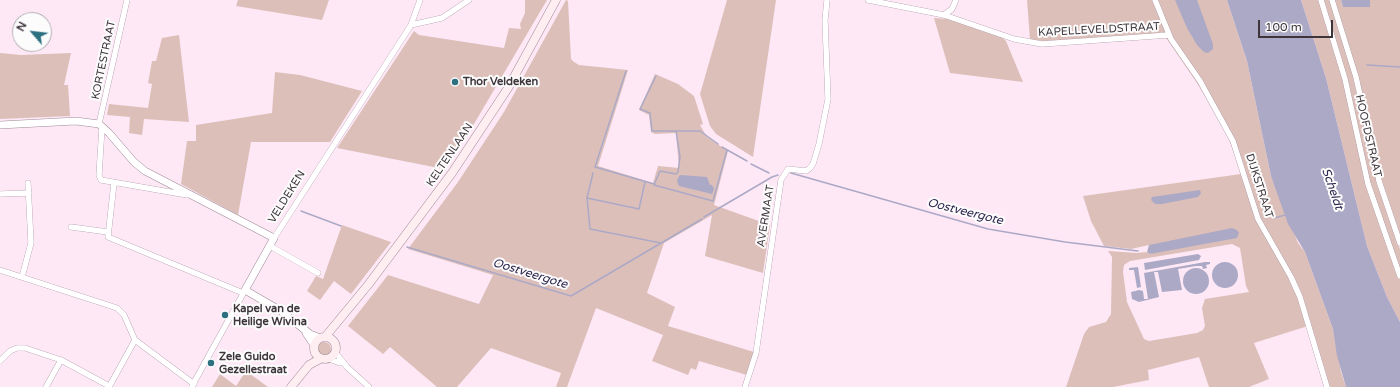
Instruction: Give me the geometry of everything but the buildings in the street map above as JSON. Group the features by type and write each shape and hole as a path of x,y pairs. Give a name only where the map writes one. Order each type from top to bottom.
{"main road":[{"name":"KELTENLAAN","path":"292,387 309,365 324,359 335,352 338,329 348,312 429,205 484,125 522,62 556,0"},
{"name":"KELTENLAAN","path":"300,376 312,356 314,347 348,312"},
{"path":"322,338 330,339 335,343"},
{"path":"314,347 316,356 324,359"}],"street":[{"name":"KORTESTRAAT","path":"114,183 101,180 99,175 100,126 126,0"},
{"name":"VELDEKEN","path":"193,385 274,238 411,25 420,0"},
{"path":"411,25 442,18 469,0"},
{"name":"AVERMAAT","path":"745,387 756,353 781,180 788,169 806,170 810,168 813,164 819,144 828,99 826,20 827,0"},
{"name":"KAPELLEVELDSTRAAT","path":"868,0 944,15 1020,40 1042,44 1168,35"},
{"path":"944,15 952,9 956,0"},
{"name":"DIJKSTRAAT","path":"1155,0 1168,35 1200,81 1233,141 1258,219 1300,297 1326,387"},
{"name":"HOOFDSTRAAT","path":"1321,0 1345,79 1368,184 1400,276"},
{"path":"1332,0 1356,77 1379,181 1400,243"},
{"path":"0,125 76,121 100,126 134,162 145,171 274,238"},
{"path":"22,277 31,243 28,183"},
{"path":"192,196 114,183 108,237 244,292 281,311 302,328 322,338"},
{"path":"0,194 29,193"},
{"path":"71,227 108,232"},
{"path":"270,246 318,273"},
{"path":"0,270 116,308 124,315 135,340 193,385"},
{"path":"302,328 314,347"},
{"path":"0,361 8,353 17,348 29,349 61,360 109,386 135,340"},
{"path":"335,352 347,367 369,387"},
{"path":"324,359 337,361 347,367"},
{"path":"46,387 61,360"}],"shaded area":[{"path":"238,0 329,0 322,20 236,6"},
{"path":"525,0 547,0 471,129 444,169 337,148 414,31 419,35 504,48 509,28 521,29 520,24 525,13"},
{"path":"566,0 568,1 571,59 579,65 628,70 598,166 653,183 658,166 679,168 676,133 655,134 651,132 649,115 639,110 655,74 678,84 694,96 703,124 700,125 707,137 728,151 714,205 770,225 763,273 705,256 712,215 664,243 647,293 675,307 668,326 754,352 747,375 699,361 696,370 691,368 688,375 652,361 663,335 596,308 567,387 556,387 561,373 491,348 457,387 437,387 390,347 383,354 348,326 388,275 479,304 493,275 408,249 458,182 504,112"},
{"path":"727,0 776,0 753,157 716,134 710,126 700,94"},
{"path":"1027,0 1227,0 1247,61 1271,176 1298,243 1305,252 1333,329 1341,372 1346,387 1327,387 1308,326 1254,343 1269,379 1249,387 1209,387 1199,357 1148,370 1149,380 1113,387 1066,387 1084,334 1089,327 1106,322 1111,314 1112,257 1108,251 1137,253 1147,252 1150,254 1149,245 1131,249 1104,246 1091,221 1083,196 1241,174 1224,128 1197,83 1162,32 1156,34 1044,41 1030,40","holes":["1232,244 1240,248 1246,286 1249,292 1205,299 1202,308 1205,326 1203,330 1197,333 1149,341 1144,339 1127,302 1123,272 1124,265 1130,261"]},
{"path":"1301,0 1330,0 1349,58 1368,145 1382,198 1400,249 1400,322 1387,297 1367,246 1326,78"},
{"path":"1334,0 1341,0 1343,7 1370,7 1370,0 1400,0 1400,243 1384,198"},
{"path":"934,18 948,19 1001,36 1006,41 1023,82 950,73"},
{"path":"179,35 189,122 144,119 142,135 129,133 130,117 107,115 109,104 148,108 152,84 148,83 152,61 156,61 162,38"},
{"path":"0,53 21,55 71,53 64,85 68,85 70,116 0,119"},
{"path":"275,72 300,75 362,91 330,142 251,142 238,215 181,184 187,141 196,141 196,125 272,113"},
{"path":"342,225 391,242 351,294 334,281 320,300 307,291 316,276 323,279"},
{"path":"321,342 327,342 331,346 331,352 327,356 321,356 317,352 317,346"},
{"path":"246,371 268,387 212,387 220,374 236,386"}],"water":[{"path":"1175,0 1197,0 1213,44 1213,49 1208,53 1204,52 1197,45 1187,28"},
{"name":"Scheldt","path":"1227,0 1301,0 1326,78 1367,246 1387,297 1400,322 1400,387 1346,387 1337,356 1333,329 1305,252 1288,224 1271,176 1247,61"},
{"path":"1341,0 1370,0 1370,7 1343,7"},
{"path":"681,175 707,177 710,185 712,185 714,189 712,194 679,186 677,181"},
{"path":"1200,190 1201,193 1198,197 1162,204 1155,204 1151,200 1152,197"},
{"path":"1232,228 1237,230 1239,233 1237,238 1150,254 1147,252 1149,245"},
{"path":"1198,254 1201,256 1199,260 1145,270 1144,263"},
{"path":"1210,262 1210,264 1206,265 1207,268 1203,269 1202,266 1196,266 1178,269 1182,290 1162,292 1158,272 1154,272 1159,297 1139,302 1132,299 1131,292 1139,290 1143,291 1144,299 1148,299 1144,273"},
{"path":"1225,262 1234,266 1238,275 1234,284 1225,288 1216,284 1212,275 1216,266"},
{"path":"1138,267 1141,287 1137,288 1134,270 1129,270 1129,268"},
{"path":"1196,268 1205,272 1209,281 1205,290 1196,294 1187,290 1183,281 1187,272"}],"waterway":[{"path":"1367,65 1400,67"},
{"path":"626,71 595,167 654,184"},
{"path":"656,76 640,109 650,113 652,131 700,131 718,144"},
{"path":"676,131 680,157 678,172 676,174 660,171 654,185 713,201 727,150"},
{"path":"722,147 747,161"},
{"path":"751,164 769,173"},
{"path":"593,173 587,198 639,209 645,182"},
{"name":"Oostveergote","path":"791,173 988,229 1065,242 1138,251"},
{"name":"Oostveergote","path":"704,217 772,177 778,175"},
{"path":"587,198 590,229 661,243"},
{"name":"Oostveergote","path":"301,211 341,226"},
{"name":"Oostveergote","path":"1274,218 1285,215"},
{"name":"Oostveergote","path":"407,247 571,296 702,219"}],"place":[{"name":"Thor Veldeken","path":"455,82"},
{"name":"Kapel van de Heilige Wivina","path":"225,315"},
{"name":"Zele Guido Gezellestraat","path":"211,363"}]}
